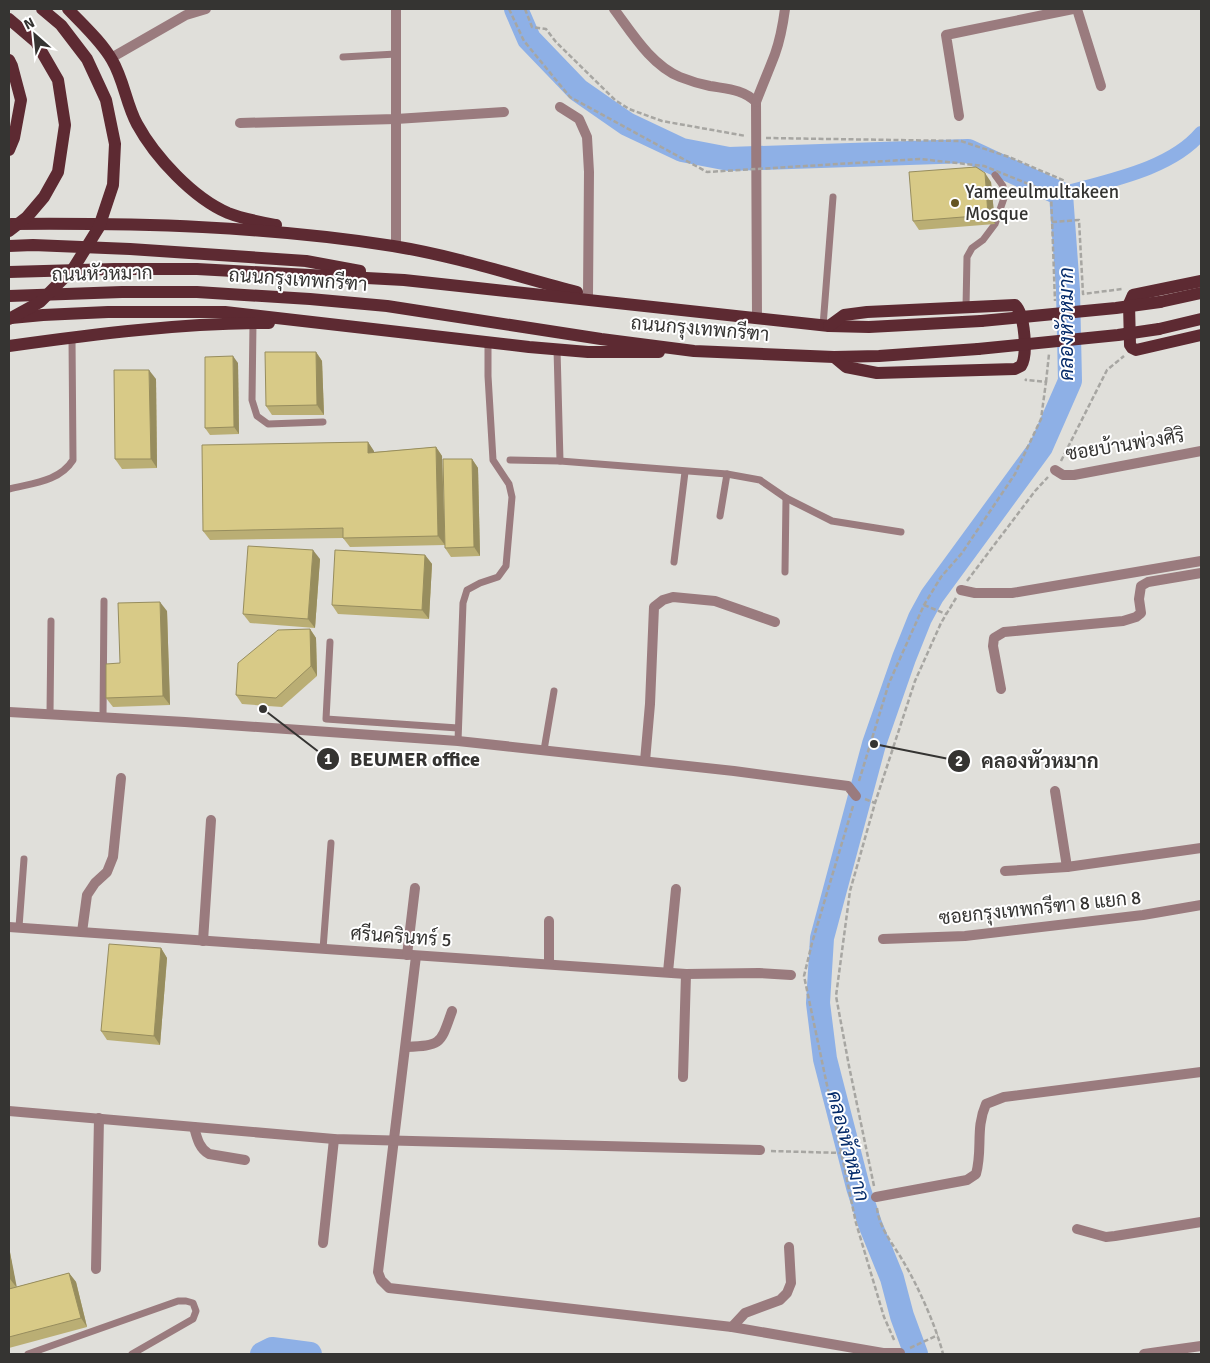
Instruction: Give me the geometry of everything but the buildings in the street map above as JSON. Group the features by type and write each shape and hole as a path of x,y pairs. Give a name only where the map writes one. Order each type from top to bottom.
{"main road":[{"path":"9,319 40,302 73,269 99,227 113,185 114,144 106,100 87,59 61,25 42,9"},
{"path":"68,9 111,58 137,124 166,165 192,191 228,213 344,239"},
{"path":"9,19 36,42 58,80 65,125 58,172 44,197 27,217 9,231"},
{"path":"9,60 21,100 14,138 9,150"},
{"path":"9,224 227,228 344,239 396,246 618,303"},
{"path":"9,246 33,245 120,249 306,261 404,280"},
{"name":"ถนนกรุงเทพกรีฑา","path":"197,269 404,280 826,326 981,321 1160,302 1201,293"},
{"name":"ถนนหัวหมาก","path":"9,272 197,269"},
{"path":"1201,281 1133,295 1129,304 1130,345 1136,350 1201,335"},
{"name":"ถนนหัวหมาก","path":"9,296 122,292 197,292"},
{"name":"ถนนกรุงเทพกรีฑา","path":"197,292 387,306 593,338 694,350 834,357 978,349 1118,335 1159,329 1201,319"},
{"path":"826,326 844,316 866,312 1015,305 1019,308 1025,358 1021,366 1015,369 877,373 846,367 834,357"},
{"path":"9,319 43,315 108,312 225,312 557,349 637,353 694,350"},
{"path":"9,346 194,325 314,323"}],"street":[{"path":"111,58 186,12 206,9"},
{"path":"396,9 396,246"},
{"path":"614,9 639,43 659,64 679,76 749,95 756,102"},
{"path":"757,318 756,102 782,32 785,9"},
{"path":"959,116 946,35 1075,9 1101,86"},
{"path":"560,107 579,119 587,137 590,172 588,294"},
{"path":"240,123 396,119 504,112"},
{"name":"ซอยบ้านพ่วงศิริ","path":"1055,470 1063,475 1074,475 1201,451"},
{"path":"961,590 975,593 1012,593 1201,561"},
{"path":"1002,689 993,646 994,638 1004,632 1123,621 1136,617 1140,613 1139,599 1141,586 1148,582 1201,574"},
{"path":"645,761 650,704 654,607 663,600 673,597 716,601 775,622"},
{"path":"9,712 458,741 734,771 848,786 856,796"},
{"path":"82,932 87,894 107,872 113,857 121,778"},
{"path":"1055,791 1067,867"},
{"path":"203,941 211,820"},
{"path":"1005,871 1067,867 1201,848"},
{"path":"415,888 406,1046 378,1272 381,1280 389,1288 732,1327 883,1353 903,1352"},
{"path":"668,972 676,889"},
{"name":"ซอยกรุงเทพกรีฑา 8 แยก 8","path":"883,939 965,936 1134,916 1201,905"},
{"path":"549,920 549,964"},
{"name":"ศรีนครินทร์ 5","path":"14,927 686,974 759,973 790,976"},
{"path":"683,1077 686,974"},
{"path":"406,1046 432,1045 440,1040 452,1011"},
{"path":"876,1197 967,1180 976,1174 980,1162 980,1117 986,1104 1004,1097 1201,1072"},
{"path":"9,1111 334,1139 395,1139 760,1150"},
{"path":"96,1269 99,1118"},
{"path":"194,1127 199,1143 204,1151 210,1154 246,1160"},
{"path":"323,1243 334,1139"},
{"path":"1077,1228 1106,1237 1201,1222"},
{"path":"732,1327 745,1312 780,1300 787,1293 791,1283 789,1247"},
{"path":"1144,1354 1201,1346"}],"lane":[{"path":"343,57 396,54"},
{"path":"966,307 967,257 972,248 983,240 995,224 1004,198 1003,186 995,174"},
{"path":"826,326 833,197"},
{"path":"253,323 252,400 257,416 268,424 323,422"},
{"path":"9,489 57,477 68,468 73,460 72,338"},
{"path":"458,741 463,603 468,590 480,583 498,577 506,566 512,497 509,484 493,460 488,342"},
{"path":"557,349 560,461"},
{"path":"510,460 560,461 727,474 760,480 786,498 832,521 901,532"},
{"path":"674,562 685,472"},
{"path":"720,516 727,474"},
{"path":"785,572 786,498"},
{"path":"102,717 104,601"},
{"path":"50,714 51,620"},
{"path":"330,642 326,719 458,728"},
{"path":"544,750 554,691"},
{"path":"323,949 331,843"},
{"path":"14,927 24,859"},
{"path":"28,1354 178,1301 186,1300 193,1304 196,1311 193,1319 132,1354"}],"path":[{"path":"509,9 524,41 570,97 707,172 920,159 984,166 1051,193 1055,301"},
{"path":"525,9 534,29 546,29 556,42 615,100 629,109 662,121 752,137"},
{"path":"759,138 961,141 1009,157 1065,181"},
{"path":"1052,222 1079,220 1083,294 1125,289 1133,295"},
{"path":"936,1336 903,1352 884,1317 856,1224 804,976 860,777 889,683 924,605 941,577 962,553 1015,474 1040,419 1050,346"},
{"path":"942,1354 936,1336 903,1262 881,1225 878,1214 836,996 850,891 860,853 915,681 946,614 976,567 1035,491 1058,467 1107,370 1132,348"},
{"path":"1015,369 1026,380 1046,382"},
{"path":"924,605 946,614"},
{"path":"760,1150 842,1153"}],"waterway":[{"name":"คลองหัวหมาก","path":"516,9 529,39 578,90 627,124 682,150 729,159 968,151 1061,194 1068,290 1070,381 1041,447 932,596 920,618 874,744 822,938 818,1003 825,1059 858,1187 870,1224 892,1278 902,1316 916,1354"},
{"path":"1061,194 1117,179 1155,165 1188,146 1201,133"},
{"path":"262,1354 272,1349 310,1354"}],"place":[{"name":"Yameeulmultakeen Mosque","path":"955,203"},
{"name":"BEUMER office","path":"263,709"},
{"name":"คลองหัวหมาก","path":"874,744"}]}
